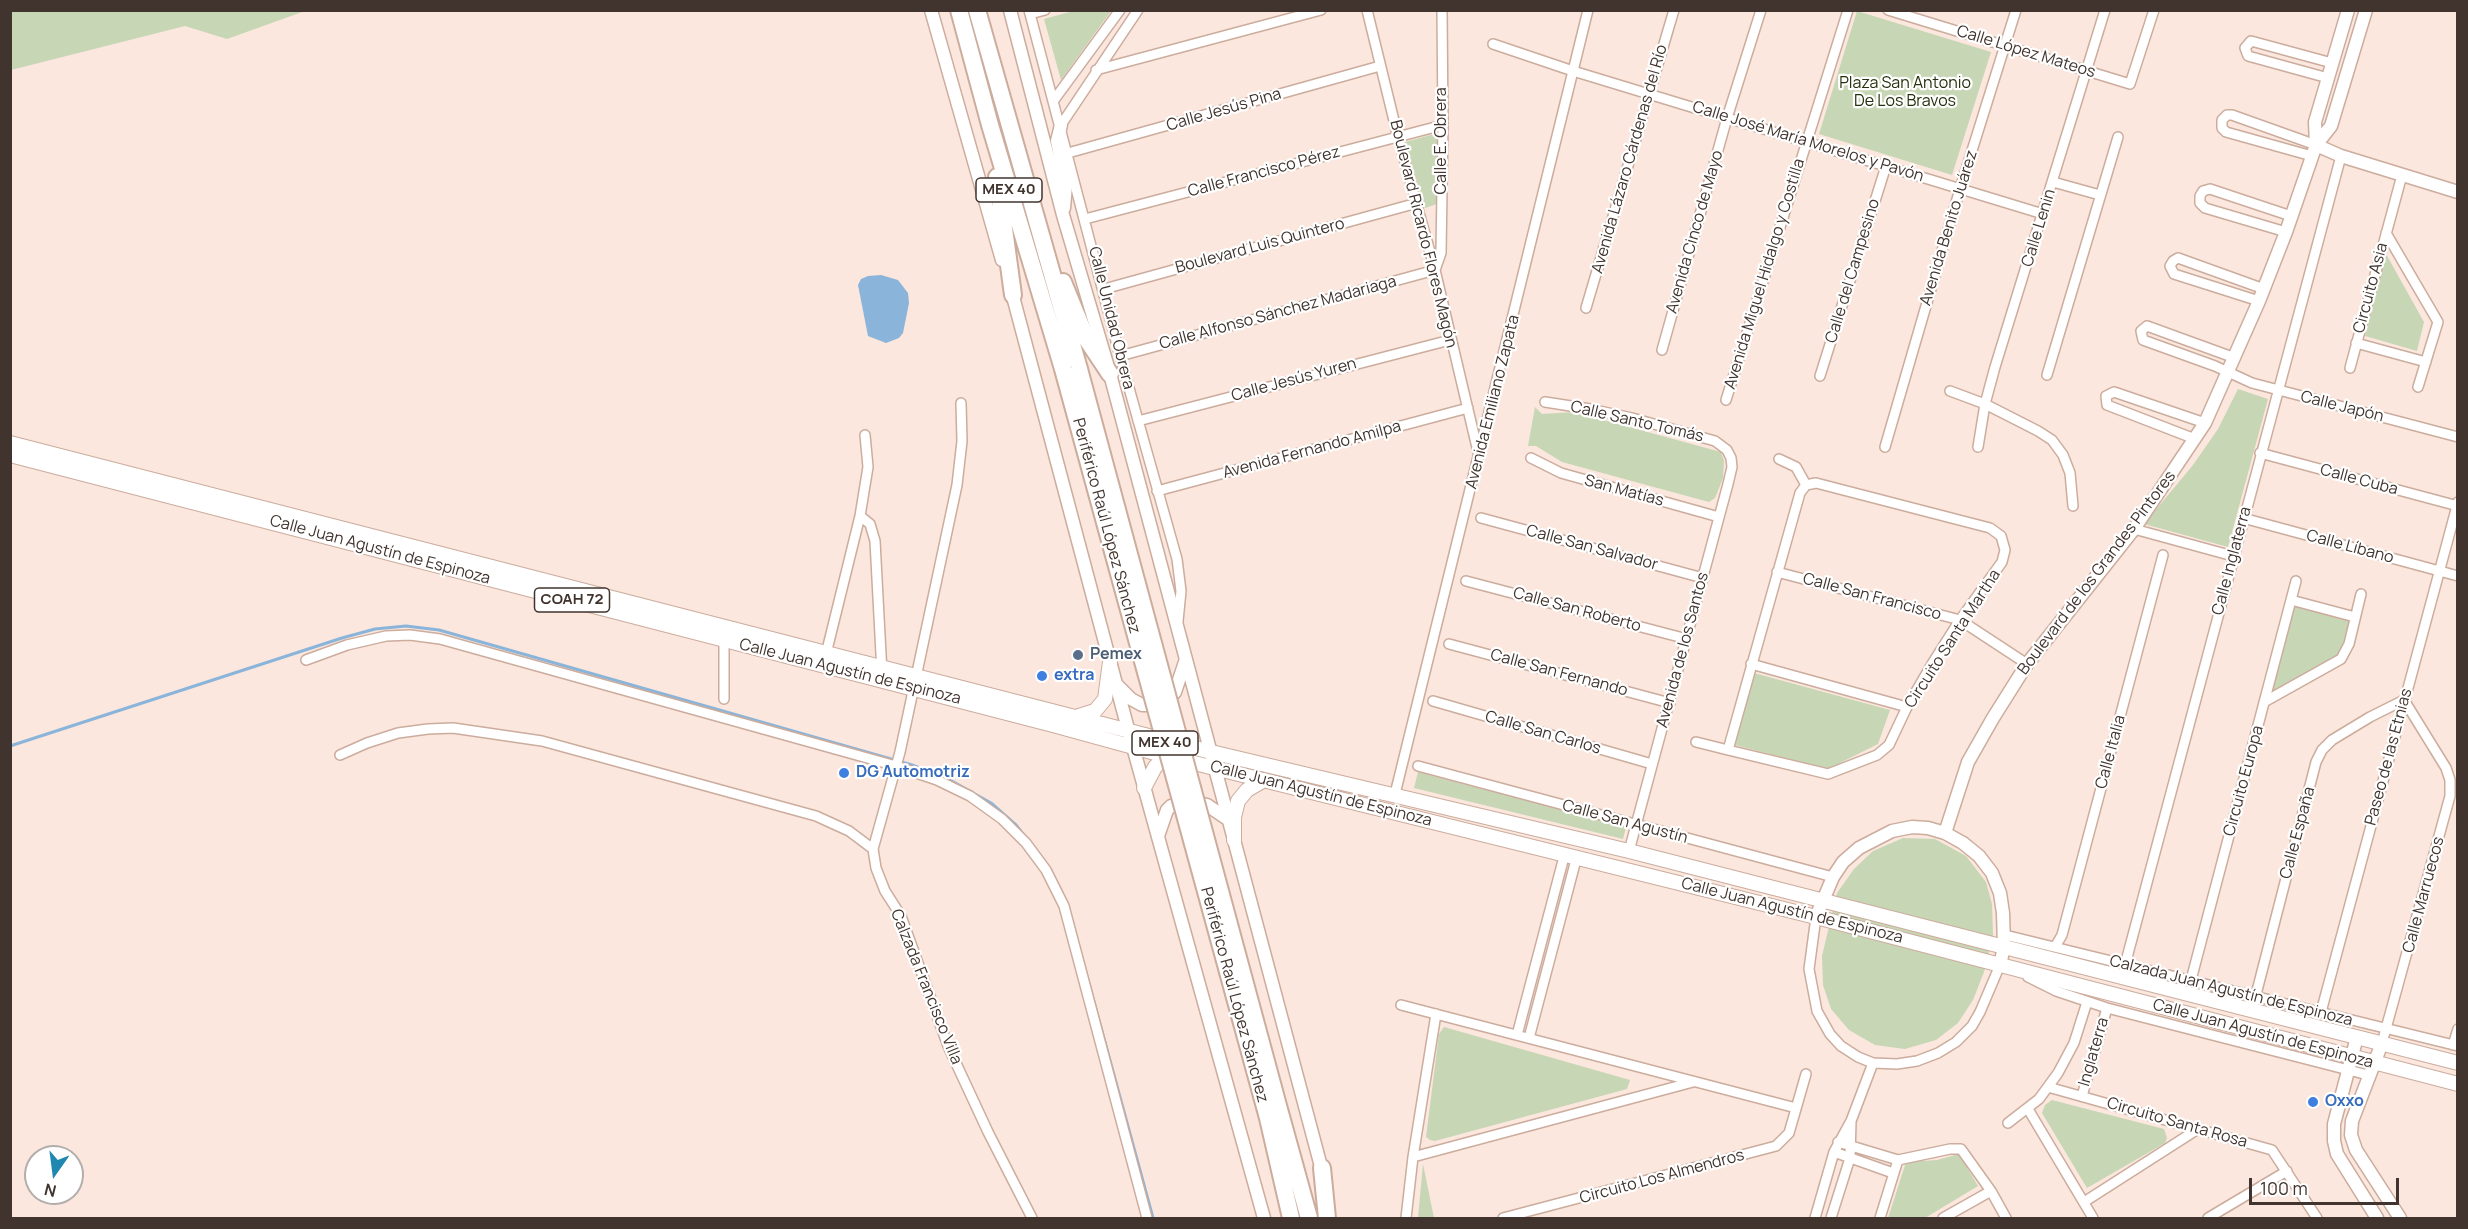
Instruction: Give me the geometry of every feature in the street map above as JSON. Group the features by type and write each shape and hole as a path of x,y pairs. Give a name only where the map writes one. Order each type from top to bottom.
{"highway":[{"name":"Periférico Raúl López Sánchez","path":"959,10 990,125 1071,369"},
{"name":"Periférico Raúl López Sánchez","path":"977,10 1029,199 1071,369 1274,1115 1308,1218"},
{"path":"990,125 1012,295"},
{"path":"1029,199 1086,338 1110,374"},
{"name":"Periférico Raúl López Sánchez","path":"1274,1115 1283,1188 1291,1218"},
{"path":"1322,1168 1328,1218"},
{"path":"1283,1188 1286,1218"}],"main road":[{"path":"931,10 1012,295 1144,788 1264,1218"},
{"path":"1010,10 1063,215 1110,374 1336,1218"},
{"name":"Boulevard de los Grandes Pintores","path":"2314,151 2315,122 2348,10"},
{"name":"Boulevard de los Grandes Pintores","path":"1945,833 1968,762 2027,664 2134,529 2205,423 2264,289 2314,151 2331,126 2366,10"},
{"path":"1060,125 1057,141 1066,185 1063,215"},
{"path":"2314,151 2341,156 2457,192"},
{"name":"Calle Juan Agustín de Espinoza","path":"10,443 724,633"},
{"name":"Calle Juan Agustín de Espinoza","path":"10,455 914,682 1078,716 1210,752 1395,794 1821,901 2004,941 2254,1003 2357,1037 2457,1063"},
{"path":"1116,684 1131,699 1142,705 1159,705 1175,692 1186,659"},
{"path":"1078,716 1095,711 1105,699 1110,662"},
{"name":"Calle Juan Agustín de Espinoza","path":"914,682 1166,756 1816,917 2371,1069 2457,1084"},
{"path":"1144,788 1155,767 1166,756"},
{"path":"1234,840 1234,817 1238,801 1247,790 1264,780"},
{"path":"1369,806 1395,794 1417,817"},
{"path":"1158,837 1167,810 1187,800 1207,805 1229,820"},
{"path":"1816,917 1833,877 1843,862 1859,848 1892,831 1911,827 1928,828 1945,833 1964,843 1979,856 1992,873 2000,892 2005,967"},
{"path":"2357,1037 2334,1124 2334,1141 2337,1154 2377,1218"},
{"path":"2382,1043 2352,1121 2351,1136 2356,1149 2400,1218"}],"street":[{"path":"1029,12 1044,10"},
{"path":"1054,99 1120,10"},
{"path":"1060,125 1138,10"},
{"path":"1096,70 1321,10"},
{"name":"Boulevard Ricardo Flores Magón","path":"1367,10 1398,137 1435,270 1480,458"},
{"name":"Calle E. Obrera","path":"1435,270 1441,253 1442,10"},
{"name":"Avenida Emiliano Zapata","path":"1395,794 1480,458 1588,10"},
{"name":"Avenida Lázaro Cárdenas del Río","path":"1586,308 1674,10"},
{"name":"Avenida Cinco de Mayo","path":"1662,350 1727,118 1761,10"},
{"name":"Avenida Miguel Hidalgo y Costilla","path":"1726,400 1848,10"},
{"name":"Calle López Mateos","path":"1888,10 2130,84 2154,10"},
{"name":"Avenida Benito Juárez","path":"1885,447 1960,189 2016,10"},
{"name":"Calle Lenin","path":"1978,447 1985,404 2105,10"},
{"name":"Calle Unidad Obrera","path":"1029,12 1179,574 1177,627"},
{"path":"2328,78 2248,56 2245,48 2251,41 2332,63"},
{"name":"Calle José María Morelos y Pavón","path":"1493,44 1573,71 2043,214"},
{"name":"Calle Jesús Pina","path":"1068,153 1380,66"},
{"path":"2227,115 2232,115 2314,151 2226,132 2222,128 2222,120 2227,115"},
{"name":"Calle Francisco Pérez","path":"1085,219 1443,125"},
{"path":"2047,375 2118,137"},
{"name":"Calle Inglaterra","path":"2125,965 2341,156"},
{"name":"Calle del Campesino","path":"1820,376 1886,166"},
{"name":"Circuito Asia","path":"2350,369 2402,175"},
{"path":"2053,182 2100,195"},
{"path":"2286,232 2205,208 2200,202 2200,196 2203,191 2210,189 2291,216"},
{"name":"Boulevard Luis Quintero","path":"1104,289 1417,203"},
{"name":"Circuito Asia","path":"2386,233 2438,322 2418,387"},
{"path":"2259,301 2174,274 2170,266 2178,258 2264,289"},
{"name":"Calle Alfonso Sánchez Madariaga","path":"1120,356 1435,270"},
{"name":"Calle Japón","path":"2235,358 2147,326 2141,331 2143,340 2277,390 2457,437"},
{"name":"Calle Jesús Yuren","path":"1138,421 1450,340"},
{"name":"Circuito Asia","path":"2356,343 2426,362"},
{"path":"1950,391 1985,404 2052,440 2063,455 2070,473 2073,506"},
{"path":"2195,439 2107,405 2106,396 2114,392 2205,423"},
{"name":"Calle Santo Tomás","path":"1545,402 1632,418 1715,441 1727,450"},
{"name":"Calzada Francisco Villa","path":"961,403 962,441 957,485 900,752 873,849 876,868 885,891 901,916 948,1046 1032,1218"},
{"name":"Avenida Fernando Amilpa","path":"1157,491 1468,408"},
{"path":"825,659 860,516 868,467 865,435"},
{"name":"Avenida de los Santos","path":"1629,851 1732,467 1727,450"},
{"name":"Calle Cuba","path":"2260,453 2457,504"},
{"name":"San Matías","path":"1531,458 1561,473 1719,517"},
{"path":"1728,750 1800,493 1806,484 1796,468 1779,459"},
{"name":"Circuito Santa Martha","path":"1696,742 1828,774 1877,755 1889,745 1907,707 1960,620 2002,562 2006,550 2001,536 1990,528 1816,483 1806,484"},
{"name":"Paseo de las Etnias","path":"2321,1012 2457,504"},
{"path":"860,516 870,524 874,537 882,674"},
{"name":"Calle San Salvador","path":"1481,518 1703,578"},
{"name":"Calle Líbano","path":"2243,518 2457,576"},
{"path":"2134,529 2233,556"},
{"name":"Calle Italia","path":"2055,947 2062,935 2163,555"},
{"name":"Calle San Francisco","path":"1777,572 1960,620 2027,664"},
{"name":"Calle San Roberto","path":"1466,580 1687,639"},
{"name":"Circuito Europa","path":"2191,980 2296,581"},
{"path":"2264,702 2341,659 2349,644 2361,594"},
{"path":"2291,600 2355,617"},
{"path":"724,633 724,699"},
{"path":"306,660 347,645 386,636 410,635 440,639 897,765 938,780 970,796 1002,819 1026,843 1046,870 1064,906 1147,1218"},
{"name":"Calle San Fernando","path":"1449,644 1670,703"},
{"path":"1751,664 1907,707"},
{"name":"Calle España","path":"2254,1003 2316,762 2322,750 2332,740 2404,700"},
{"name":"Calle Marruecos","path":"2382,1043 2450,796 2450,780 2446,768 2404,700"},
{"name":"Calle San Carlos","path":"1433,702 1652,764"},
{"path":"340,755 398,733 428,729 453,728 531,739 816,816 849,831 873,849"},
{"name":"Calle San Agustín","path":"1418,766 1833,877"},
{"path":"1518,1035 1529,991 1571,855"},
{"path":"1528,1038 1571,855"},
{"path":"1816,917 1809,969 1817,1011 1830,1034 1841,1046 1873,1063 1897,1064 1917,1061 1938,1053 1956,1042 1972,1026 2005,967 2056,991 2107,1008 2350,1063"},
{"name":"Calzada Juan Agustín de Espinoza","path":"2004,941 2055,947 2191,980 2254,1003 2321,1012 2455,1046"},
{"path":"1529,991 1540,994"},
{"name":"Inglaterra","path":"2008,1124 2028,1109 2048,1087 2074,1043 2087,1002"},
{"path":"1401,1005 1796,1108"},
{"name":"Inglaterra","path":"2082,1096 2107,1008"},
{"path":"1406,1218 1413,1157 1436,1014"},
{"path":"2357,1037 2361,1022"},
{"path":"2455,1046 2457,1029"},
{"path":"1815,1218 1834,1152 1851,1121 1873,1063"},
{"name":"Circuito Los Almendros","path":"1503,1218 1776,1146 1789,1133 1806,1074"},
{"path":"1413,1157 1695,1081"},
{"name":"Circuito Santa Rosa","path":"2048,1087 2272,1150 2287,1171"},
{"path":"2028,1109 2093,1218"},
{"path":"1832,1218 1850,1158 1851,1121"},
{"path":"2084,1202 2198,1129"},
{"path":"1838,1142 1898,1160 1950,1149 1961,1149 1991,1191 2006,1218"},
{"path":"1834,1152 1893,1173"},
{"path":"1880,1218 1898,1160"},
{"path":"2208,1218 2287,1171 2317,1218"},
{"path":"1942,1218 1991,1191"}],"green space":[{"path":"11,10 305,11 227,39 185,26 11,70"},
{"path":"1077,10 1111,11 1061,80 1044,19"},
{"name":"Plaza San Antonio De Los Bravos","path":"1857,11 1991,52 1952,175 1819,134"},
{"path":"1438,133 1440,203 1425,208 1405,142"},
{"path":"2386,254 2424,322 2417,351 2365,336"},
{"path":"2238,389 2268,399 2228,547 2144,524 2193,465 2218,429"},
{"path":"1535,407 1542,414 1574,412 1721,452 1724,461 1723,478 1715,498 1709,502 1562,462 1536,446 1528,446"},
{"path":"2293,603 2351,620 2341,655 2270,695"},
{"path":"1754,673 1890,710 1878,744 1828,769 1735,745"},
{"path":"1418,772 1626,827 1623,839 1414,788"},
{"path":"1903,838 1935,839 1966,856 1986,882 1992,904 1993,936 1984,972 1973,1000 1958,1023 1936,1040 1905,1049 1875,1045 1849,1030 1831,1009 1823,985 1822,956 1837,893 1854,869 1873,851"},
{"path":"1444,1027 1630,1080 1627,1089 1435,1141 1430,1140 1426,1137 1439,1034"},
{"path":"2052,1100 2164,1129 2167,1138 2165,1143 2087,1188 2042,1113 2045,1105"},
{"path":"1959,1154 1978,1186 1925,1218 1888,1218 1906,1162 1937,1160"},
{"path":"1423,1164 1434,1218 1418,1218"}],"water":[{"path":"881,275 898,280 908,293 909,303 903,333 899,338 886,343 868,336 858,285 861,279"}],"waterway":[{"path":"10,746 342,638 375,629 406,626 439,630 912,765 950,780 991,803 1016,825 1045,862"},
{"path":"1052,873 1062,893"},
{"path":"1070,914 1153,1218"}],"place":[{"name":"Pemex","path":"1078,655"},
{"name":"extra","path":"1042,676"},
{"name":"DG Automotriz","path":"844,773"},
{"name":"Oxxo","path":"2313,1102"}]}
